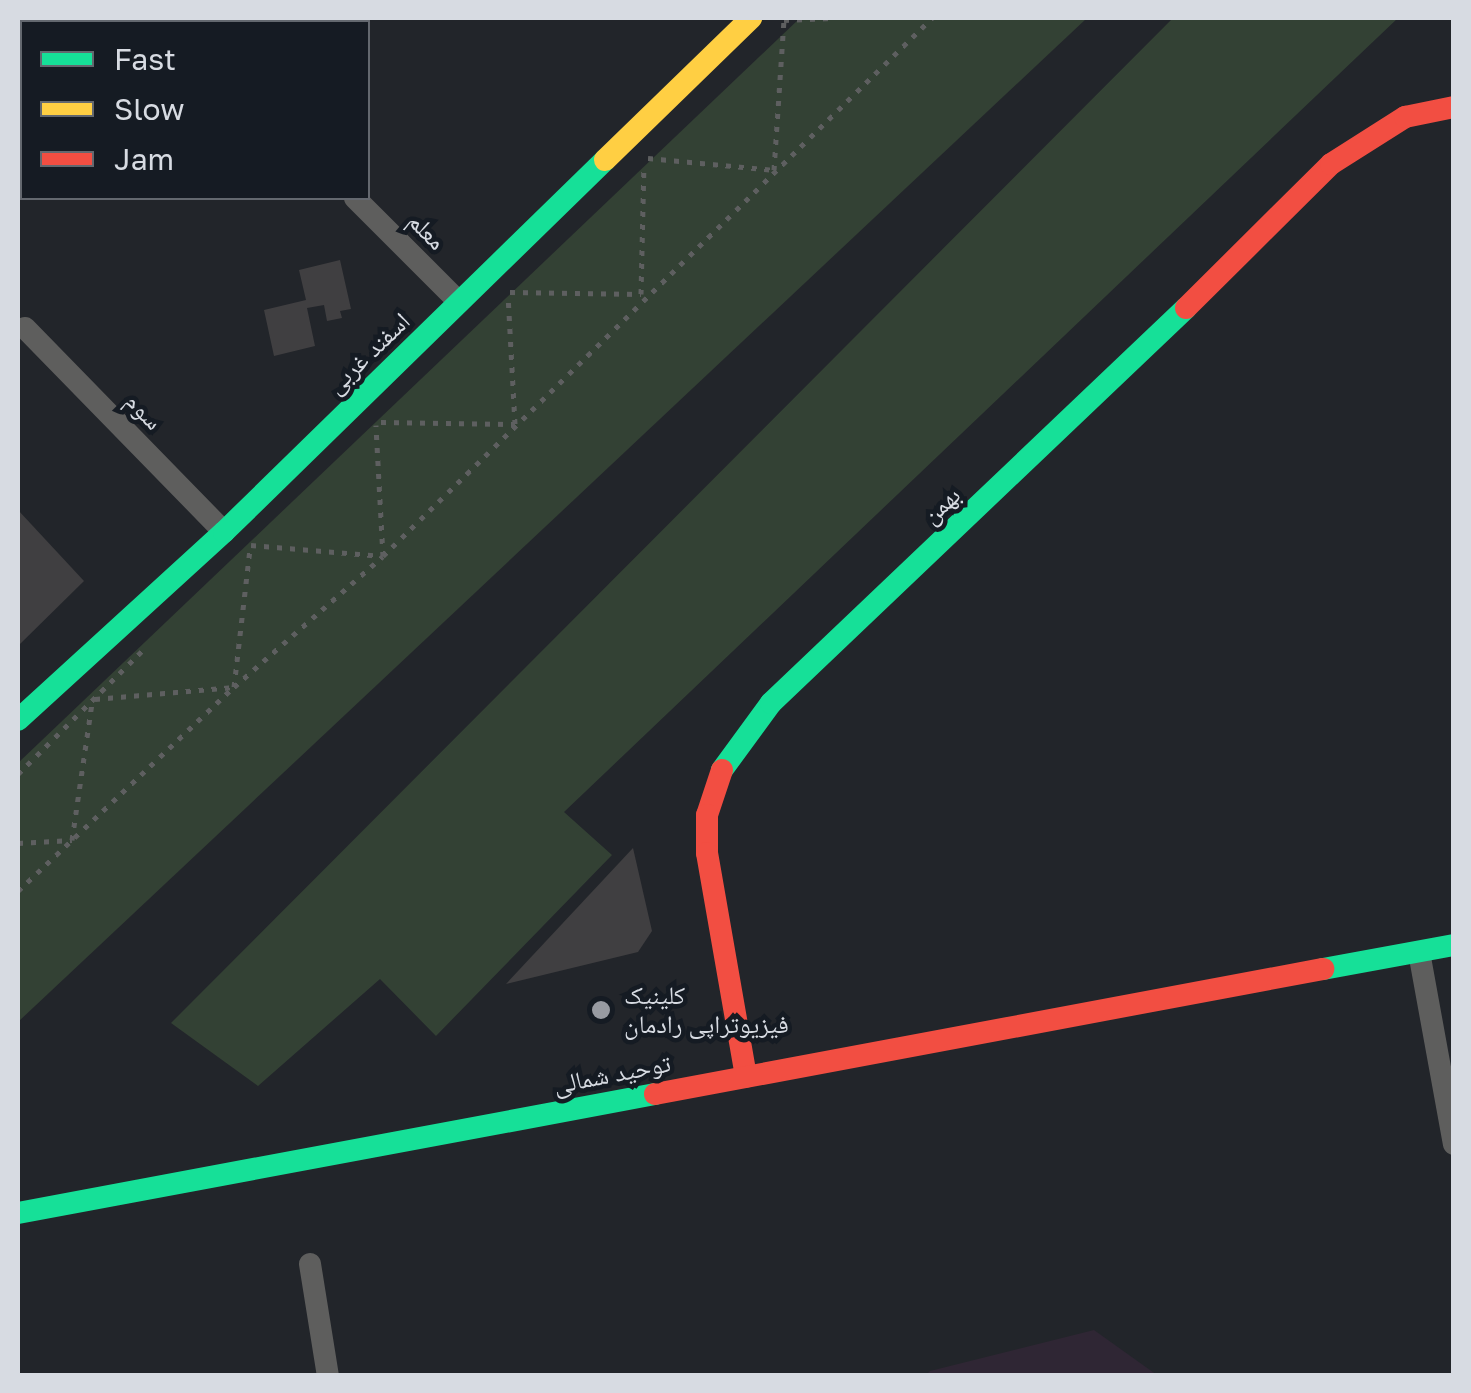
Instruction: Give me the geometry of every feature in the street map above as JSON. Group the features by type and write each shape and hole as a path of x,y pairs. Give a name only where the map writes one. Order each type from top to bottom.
{"street":[{"name":"اسفند غربی","path":"18,720 27,703 224,532 751,18"},
{"name":"بهمن","path":"746,1077 708,853 708,816 716,779 744,738 771,703 1115,378 1331,164 1406,117 1454,107"},
{"name":"معلم","path":"357,200 459,302"},
{"name":"سوم","path":"25,328 224,532"},
{"name":"توحید شمالی","path":"18,1213 1454,945"},
{"path":"1419,952 1454,1144"},
{"path":"310,1264 328,1376"}],"path":[{"path":"774,170 785,19 832,18"},
{"path":"18,891 234,687 383,556 932,18"},
{"path":"515,424 508,292 641,294 644,157 774,170"},
{"path":"383,556 376,422 515,424"},
{"path":"234,687 250,545 383,556"},
{"path":"18,774 93,700 234,687"},
{"path":"72,840 93,700"},
{"path":"18,843 72,840"}],"shaded area":[{"path":"1094,1330 1157,1375 926,1375 930,1371"}],"green space":[{"path":"800,18 1087,18 18,1022 18,763"},
{"path":"1173,18 1398,18 564,812 612,855 436,1036 380,979 258,1086 171,1023"}],"building":[{"path":"340,260 351,309 340,311 342,318 327,321 324,305 307,308 315,346 274,356 264,310 306,300 299,270"},
{"path":"18,510 84,581 18,646"},
{"path":"633,848 652,931 638,952 506,984"}],"traffic: fast":[{"path":"18,720 224,532 605,160"},
{"path":"722,770 771,703 1186,308"},
{"path":"1323,969 1454,945"},
{"path":"18,1213 655,1094"}],"traffic: slow":[{"path":"605,160 751,18"}],"traffic: jam":[{"path":"1186,308 1331,164 1405,117 1454,107"},
{"path":"722,770 707,815 707,853 746,1077"},
{"path":"655,1094 1323,969"}],"place":[{"name":"کلینیک فیزیوتراپی رادمان","path":"601,1010"}]}
